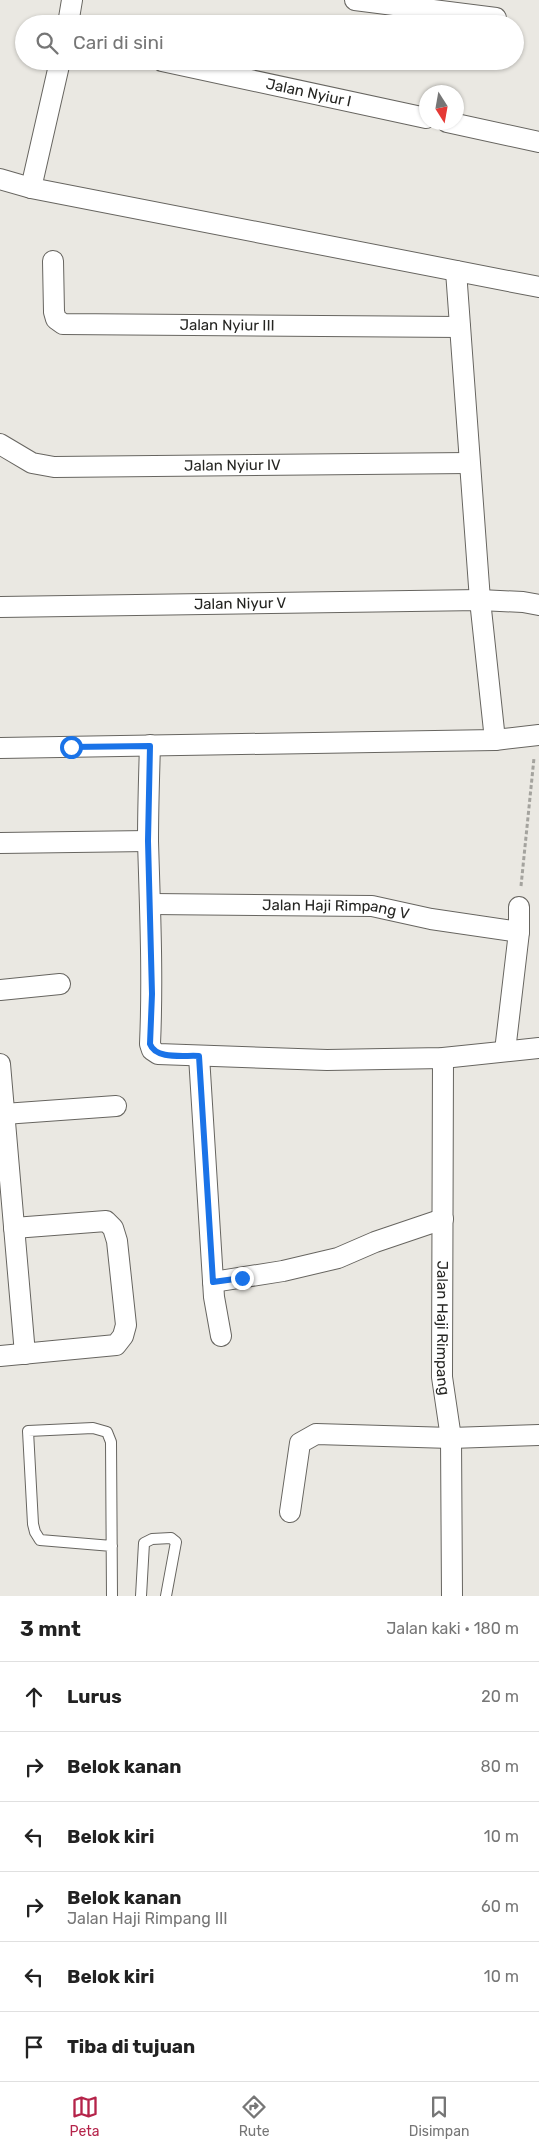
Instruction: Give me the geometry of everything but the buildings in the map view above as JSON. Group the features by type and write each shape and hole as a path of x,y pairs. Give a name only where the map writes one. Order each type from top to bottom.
{"street":[{"path":"70,15 72,0"},
{"path":"355,0 472,15"},
{"path":"31,188 58,70"},
{"name":"Jalan Nyiur I","path":"204,70 419,116"},
{"path":"464,126 539,142"},
{"path":"0,179 31,188 539,287"},
{"name":"Jalan Nyiur III","path":"52,261 54,312 56,319 63,324 460,327"},
{"path":"456,271 480,600 495,740"},
{"name":"Jalan Nyiur IV","path":"0,444 32,463 54,467 469,463"},
{"name":"Jalan Niyur V","path":"0,607 480,600 523,602 539,605"},
{"path":"0,748 495,740 538,735"},
{"path":"150,746 148,841 152,904 150,1044 152,1050 158,1054 327,1060 443,1058 539,1048"},
{"path":"0,843 148,841"},
{"name":"Jalan Haji Rimpang V","path":"152,904 372,906 431,919 519,932"},
{"path":"505,1051 519,932 519,907"},
{"path":"0,990 60,984"},
{"path":"199,1056 213,1282 221,1336"},
{"name":"Jalan Haji Rimpang","path":"443,1058 442,1377 451,1438 452,1596"},
{"path":"0,1064 25,1354"},
{"path":"4,1114 116,1106"},
{"path":"213,1282 283,1271 338,1258 375,1242 443,1219"},
{"path":"0,1356 116,1345 123,1336 126,1324 116,1241 113,1228 106,1221 14,1228"},
{"path":"290,1512 300,1443 316,1434 451,1438 539,1435"}],"lane":[{"path":"112,1546 40,1540 33,1524 28,1431 93,1428 107,1432 111,1442 112,1546 112,1596"},
{"path":"141,1596 144,1543 152,1539 171,1538 176,1542 166,1596"}],"path":[{"path":"519,907 538,735"}],"route":[{"path":"71,747 150,746 148,841 152,904 150,1044 152,1050 158,1054 199,1056 213,1282 242,1278"}]}
